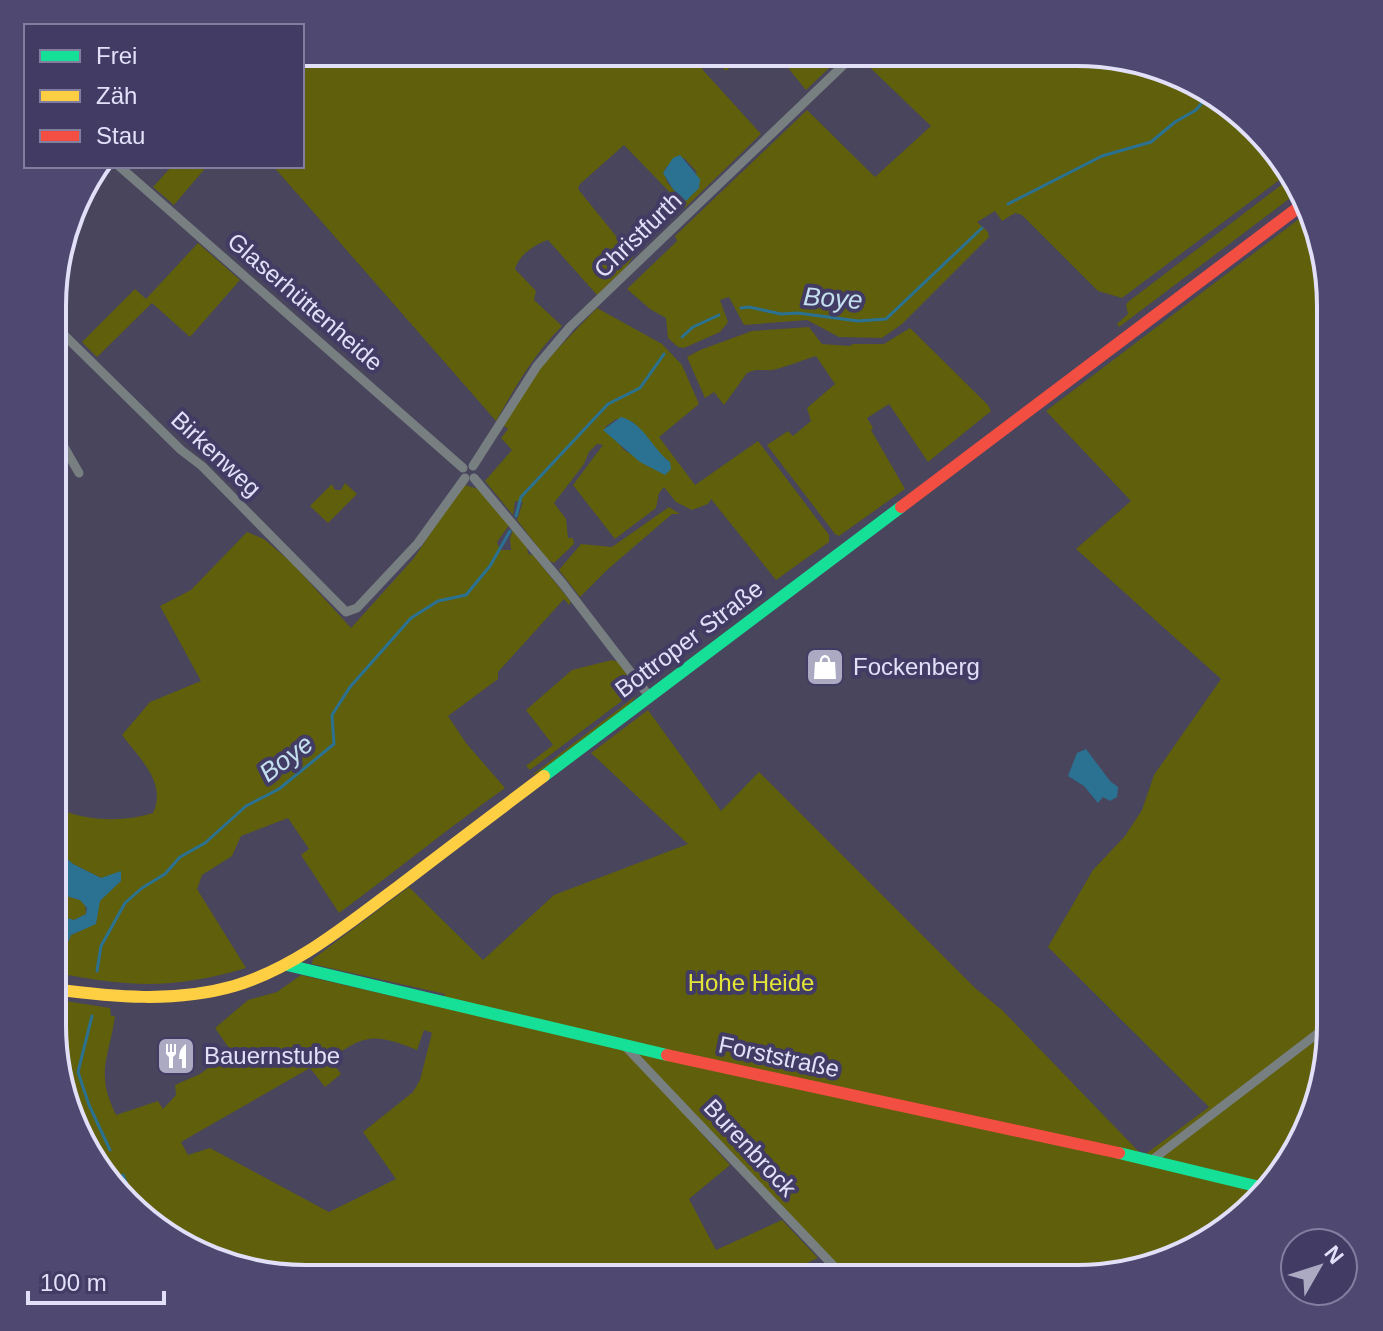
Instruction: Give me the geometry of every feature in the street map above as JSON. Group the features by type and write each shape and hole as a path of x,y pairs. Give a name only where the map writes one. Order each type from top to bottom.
{"main road":[{"name":"Bottroper Straße","path":"67,990 153,999 192,995 240,984 287,965 345,926 1296,209"},
{"name":"Forststraße","path":"287,965 625,1046 1152,1160 1255,1186"}],"street":[{"name":"Christfurth","path":"346,612 357,608 418,543 469,473 537,366 563,335 842,67"},
{"name":"Glaserhüttenheide","path":"121,168 469,473 563,584 649,696"},
{"name":"Birkenweg","path":"66,337 181,450 202,466 346,612"},
{"path":"66,451 79,473"},
{"path":"1152,1160 1316,1035"},
{"name":"Burenbrock","path":"625,1046 832,1264"}],"green space":[{"path":"304,66 705,67 702,69 761,134 685,208 624,145 580,184 578,189 633,257 626,268 597,295 548,240 520,259 515,269 536,291 534,300 562,326 534,359 496,421 275,168 304,168","holes":["684,158 697,172 678,195 667,182 664,172 666,167"]},
{"path":"787,67 831,67 806,90"},
{"path":"869,67 1093,67 1139,74 1169,84 1210,106 1247,136 1280,179 1122,298 1098,291 1022,215 1015,213 1002,221 995,211 977,222 989,237 902,324 882,338 839,337 807,320 744,325 729,297 720,300 728,322 720,332 684,348 678,347 668,338 666,318 627,289 677,241 675,236 807,110 875,177 931,126"},
{"path":"170,168 205,168 174,205 153,187"},
{"path":"1283,183 1291,198 1119,327 1117,324 1128,314 1128,302"},
{"name":"Hohe Heide","path":"1300,218 1312,259 1316,290 1316,1041 1312,1072 1299,1117 1277,1158 1247,1195 1197,1233 1154,1252 1093,1264 835,1264 709,1131 694,1125 730,1165 689,1199 716,1250 782,1220 818,1258 804,1264 274,1263 214,1247 173,1225 136,1195 98,1145 74,1087 67,1041 67,1001 110,1008 111,1016 115,1016 105,1076 116,1115 158,1101 163,1109 176,1095 175,1085 200,1074 231,1051 215,1028 248,1000 277,992 301,975 440,1007 445,994 312,964 313,959 409,887 483,960 554,895 688,844 591,753 648,710 721,811 759,772 975,988 1002,1010 1143,1156 1209,1107 1048,947 1093,870 1125,836 1142,810 1154,775 1221,679 1076,549 1131,501 1046,411","holes":["424,1030 432,1033 420,1080 413,1092 363,1132 396,1179 329,1212 210,1148 188,1155 181,1142 310,1068 325,1087 341,1074 330,1059 363,1041 381,1039 417,1050"]},
{"path":"198,243 240,280 190,337 152,303 97,357 82,342 135,289 146,299"},
{"path":"597,308 662,344 682,365 699,404 659,437 695,485 758,441 829,535 829,542 776,580 711,499 708,504 692,510 676,502 664,487 659,493 656,508 615,539 573,485 603,445 597,444 554,503 566,519 568,538 573,538 574,544 554,563 548,560 517,520 523,502 515,501 513,515 485,481 512,450 501,438 508,429 503,425 541,366","holes":["616,419 633,422 656,452 670,462 661,472 624,450 605,427"]},
{"path":"809,327 822,344 850,346 884,344 910,328 991,411 928,462 889,404 867,418 905,489 839,536 767,445 788,431 793,436 811,421 807,408 835,384 816,356 778,369 747,373 724,405 714,392 705,398 687,357 752,331"},
{"path":"345,483 357,494 328,523 310,506 332,484 335,490 341,490"},
{"path":"465,485 478,489 510,524 497,542 500,550 511,550 513,529 527,547 528,554 533,555 571,602 569,605 564,599 498,672 498,679 448,716 466,743 505,788 339,913 301,855 309,849 288,818 241,836 232,856 202,875 197,889 246,968 195,980 150,984 67,974 67,945 71,935 95,924 101,878 67,859 67,811 103,819 153,813 157,792 154,781 122,735 150,702 201,681 160,606 191,590 247,532 264,539 292,563 351,628 414,558"},
{"path":"669,507 680,514 672,514 580,597 559,570 581,544 612,547"},
{"path":"612,660 618,662 634,685 631,694 530,770 526,766 553,745 526,710 572,670"},
{"path":"636,696 631,703 532,775"},
{"path":"67,896 85,904 86,914 74,920 67,918"}],"water":[{"path":"680,155 700,179 699,188 686,201 673,189 663,173 673,158"},
{"path":"621,417 642,430 670,462 671,469 665,475 640,462 603,430"},
{"path":"1086,749 1118,787 1117,797 1110,801 1103,797 1098,803 1084,786 1068,776 1077,753"},
{"path":"67,859 101,878 121,871 121,881 100,901 96,924 71,935 67,945 67,918 74,920 86,914 87,908 80,900 67,896"}],"waterway":[{"name":"Boye","path":"1008,204 1102,156 1151,142 1203,102"},
{"name":"Boye","path":"741,308 858,321 886,319 982,228"},
{"name":"Boye","path":"682,337 693,327 719,315"},
{"name":"Boye","path":"516,516 521,497 608,404 640,388 664,354"},
{"name":"Boye","path":"97,971 101,946 125,903 165,874 180,857 205,843 246,806 279,789 334,744 332,715 350,687 411,618 438,601 466,595 490,566 510,531"},
{"name":"Boye","path":"92,1016 78,1072 110,1150"},
{"name":"Boye","path":"123,1175 126,1183"}],"traffic: fast":[{"path":"544,776 901,507"},
{"path":"287,965 667,1055"},
{"path":"1119,1153 1255,1186"}],"traffic: slow":[{"path":"67,991 167,997 212,991 257,978 300,956 341,929 544,776"}],"traffic: jam":[{"path":"901,507 1296,209"},
{"path":"667,1055 1119,1153"}],"place":[{"name":"Fockenberg","path":"825,667"},
{"name":"Bauernstube","path":"176,1056"}]}
